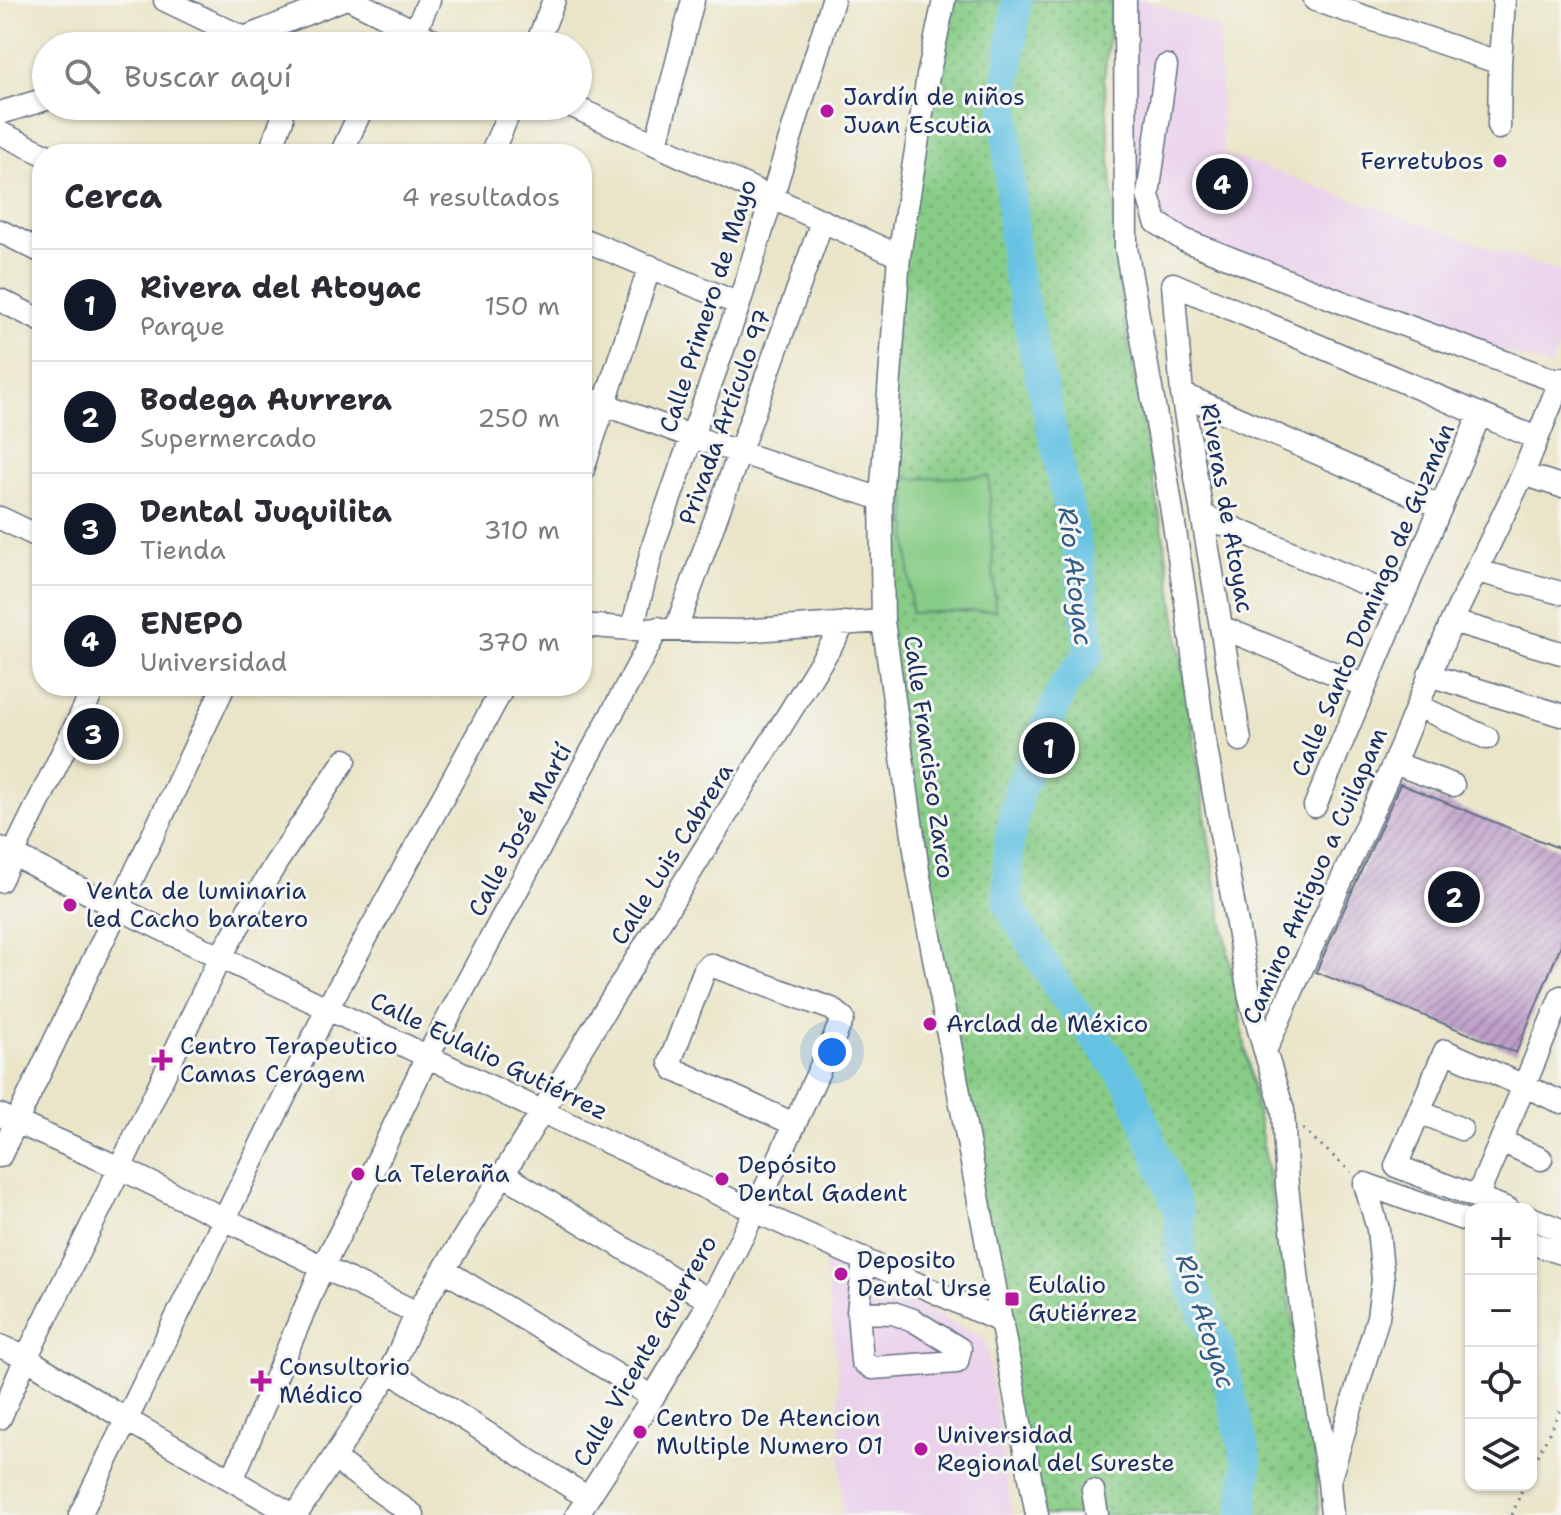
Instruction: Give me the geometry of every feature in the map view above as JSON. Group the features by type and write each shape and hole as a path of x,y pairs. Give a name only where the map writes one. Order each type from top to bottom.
{"street":[{"path":"165,0 232,32"},
{"path":"259,32 341,0"},
{"path":"352,0 398,32"},
{"path":"412,32 429,0"},
{"path":"541,32 554,0"},
{"path":"656,144 693,0"},
{"name":"Calle Primero de Mayo","path":"632,629 654,543 739,304 833,0"},
{"name":"Calle Francisco Zarco","path":"944,0 928,76 899,256 881,499 883,621 918,871 1037,1515"},
{"path":"1315,0 1500,63"},
{"path":"1499,128 1504,0"},
{"path":"1125,1 1126,248 1170,502 1204,737 1250,998 1265,1051"},
{"path":"1166,66 1148,195 1156,222 1184,240 1344,303 1560,380"},
{"path":"0,113 32,103"},
{"path":"592,115 899,256"},
{"path":"273,144 282,120"},
{"path":"346,144 357,120"},
{"path":"495,144 506,120"},
{"path":"0,133 32,148"},
{"name":"Privada Artículo 97","path":"667,629 740,453 822,222"},
{"path":"0,231 32,247"},
{"path":"592,243 739,304"},
{"path":"592,441 650,266"},
{"name":"Riveras de Atoyac","path":"1240,740 1182,394 1173,284 1480,414"},
{"path":"0,300 32,316"},
{"name":"Camino Antiguo a Cuilapam","path":"1332,1515 1302,1317 1287,1186 1283,1110 1265,1051 1394,763 1452,621 1523,474 1560,380"},
{"path":"1182,394 1441,507"},
{"path":"592,400 693,437 881,499"},
{"path":"1480,414 1536,438"},
{"name":"Calle Santo Domingo de Guzmán","path":"1315,806 1480,414"},
{"path":"1523,474 1561,486"},
{"path":"1202,515 1402,599"},
{"path":"0,518 32,533"},
{"path":"1477,571 1561,593"},
{"path":"592,626 740,631 883,621"},
{"path":"1452,621 1561,653"},
{"name":"Calle Luis Cabrera","path":"295,1515 390,1371 417,1313 845,623"},
{"path":"1221,627 1365,686"},
{"name":"Calle José Martí","path":"232,1480 323,1266 427,1057 667,629"},
{"path":"1429,675 1561,715"},
{"path":"0,881 6,851 90,696"},
{"path":"0,1156 8,1119 118,908 219,696"},
{"path":"80,1515 328,1007 499,696"},
{"path":"1418,706 1487,738"},
{"path":"0,1418 220,957 276,863 345,760"},
{"path":"1394,763 1453,785"},
{"name":"Calle Eulalio Gutiérrez","path":"6,851 543,1112 1002,1322"},
{"name":"Calle Vicente Guerrero","path":"583,1506 710,1301 755,1211 843,1018 832,1009 710,965 705,969 670,1062 675,1070 794,1124"},
{"path":"1477,1197 1561,997"},
{"path":"1492,1203 1396,1166 1445,1051 1561,1102"},
{"path":"1420,1112 1461,1129"},
{"path":"8,1119 120,1168 417,1313"},
{"path":"1501,1141 1541,1159"},
{"path":"503,1174 710,1301"},
{"path":"1365,1184 1465,1220"},
{"path":"1329,1482 1378,1317 1383,1280 1378,1229 1365,1184"},
{"path":"1537,1220 1561,1230"},
{"path":"1537,1245 1561,1253"},
{"path":"858,1312 864,1259"},
{"path":"444,1270 653,1397"},
{"path":"0,1346 26,1358 127,1420 295,1515"},
{"path":"390,1371 583,1506"},
{"path":"333,1458 413,1515"},
{"path":"1093,1491 1097,1515"}],"path":[{"path":"1283,1110 1365,1184"},
{"path":"1537,1458 1561,1408"},
{"path":"1512,1515 1522,1491"}],"shaded area":[{"path":"1134,0 1144,0 1219,27 1223,153 1561,273 1561,344 1549,367 1133,216"},
{"name":"Universidad Regional del Sureste","path":"824,1261 985,1338 1012,1515 842,1515 838,1372"}],"green space":[{"path":"948,0 1113,0 1104,79 1121,301 1164,538 1214,874 1314,1442 1319,1515 1025,1515 1002,1322 883,621 899,256"},
{"path":"989,476 995,610 911,613 905,479"}],"building":[{"path":"1400,784 1561,849 1561,945 1516,1053 1316,972"}],"waterway":[{"name":"Río Atoyac","path":"1017,0 1005,98 1015,261 1078,551 1090,653 1064,686 1019,789 1008,848 1008,904 1058,988 1130,1085 1179,1213 1181,1259 1219,1347 1247,1461 1243,1515"}],"place":[{"name":"Jardín de niños Juan Escutia","path":"827,111"},
{"name":"Ferretubos","path":"1500,161"},
{"name":"ENEPO","path":"1222,184"},
{"name":"Dental Juquilita","path":"93,734"},
{"name":"Rivera del Atoyac","path":"1049,748"},
{"name":"Bodega Aurrera","path":"1454,897"},
{"name":"Venta de luminaria led Cacho baratero","path":"70,905"},
{"name":"Arclad de México","path":"930,1024"},
{"name":"Centro Terapeutico Camas Ceragem","path":"162,1060"},
{"name":"La Teleraña","path":"358,1174"},
{"name":"Depósito Dental Gadent","path":"722,1179"},
{"name":"Deposito Dental Urse","path":"841,1274"},
{"name":"Eulalio Gutiérrez","path":"1012,1299"},
{"name":"Consultorio Médico","path":"261,1381"},
{"name":"Centro De Atencion Multiple Numero 01","path":"640,1432"},
{"name":"Universidad Regional del Sureste","path":"921,1449"}]}
